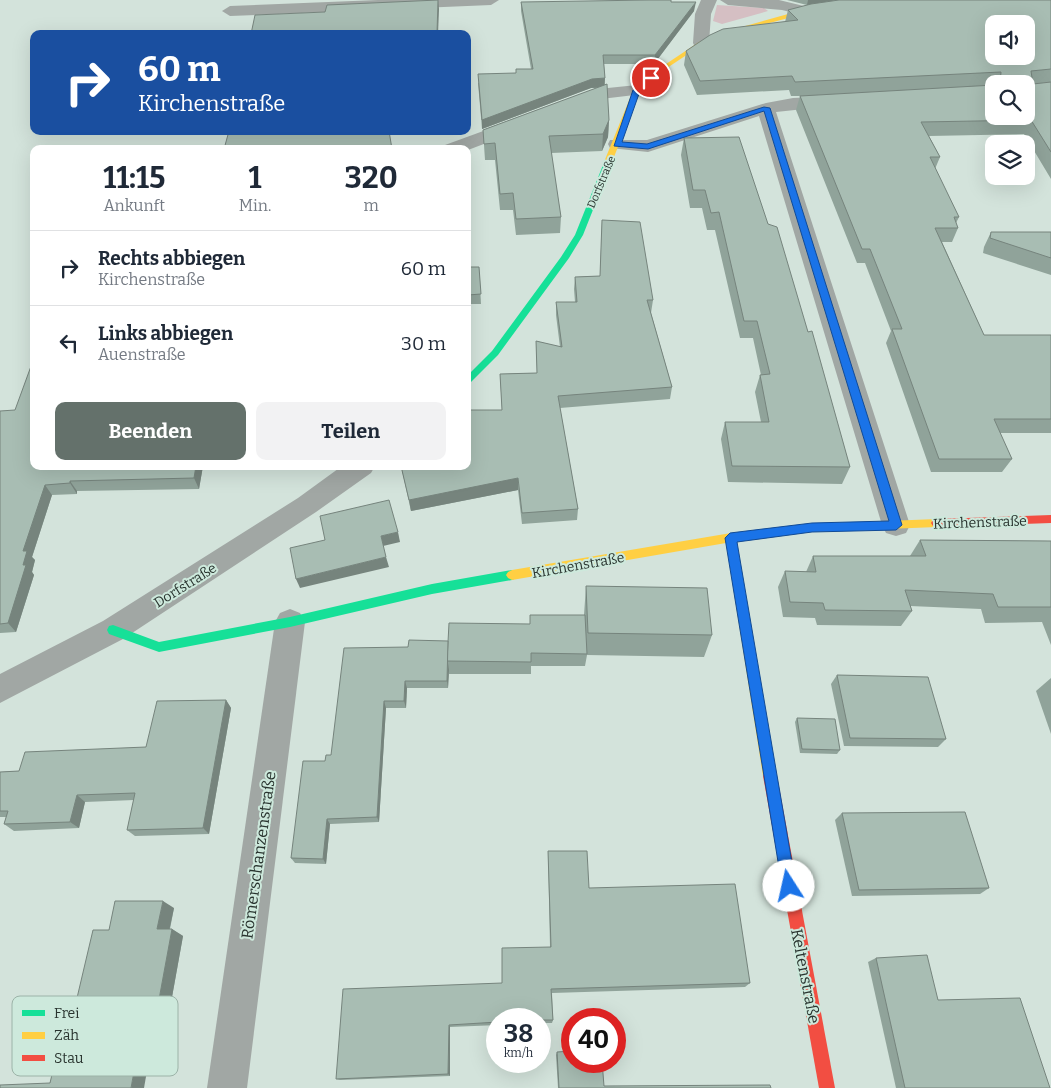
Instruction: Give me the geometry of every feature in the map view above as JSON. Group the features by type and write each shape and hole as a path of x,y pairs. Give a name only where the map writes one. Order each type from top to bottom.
{"street":[{"path":"230,11 491,0"},
{"path":"701,43 703,14 709,0"},
{"path":"728,0 782,5 806,11"},
{"name":"Dorfstraße","path":"471,377 495,353 565,258 579,235 637,90 668,64 701,43 754,24 806,11 879,0"},
{"path":"555,110 598,94 637,90"},
{"path":"617,144 648,146 766,108 793,103 858,100"},
{"path":"766,108 896,525"},
{"path":"462,145 532,118"},
{"name":"Dorfstraße","path":"0,689 113,630 244,547 356,470"},
{"name":"Kirchenstraße","path":"113,630 159,647 290,622 432,589 730,538 812,528 1051,519"},
{"name":"Keltenstraße","path":"730,538 786,867 827,1088"},
{"name":"Römerschanzenstraße","path":"227,1088 290,622"}],"shaded area":[{"path":"717,5 764,8 768,11 722,24 713,21"}],"building":[{"path":"438,0 437,30 252,30 255,15 325,12 327,5"},
{"path":"671,0 671,2 696,2 655,55 603,55 605,78 592,79 482,120 478,74 516,73 516,69 533,69 521,2"},
{"path":"839,0 1051,0 1051,69 1031,71 1032,75 1001,75 1001,72 795,82 792,76 700,81 686,51 723,29 798,20 788,10"},
{"path":"1051,82 1051,152 1034,125 1035,84"},
{"path":"607,84 609,120 603,134 549,136 561,217 516,219 513,193 500,194 495,143 484,144 483,130"},
{"path":"985,86 985,121 921,122 940,157 930,157 959,217 954,217 958,228 935,228 984,335 1051,335 1051,419 994,419 1012,459 939,459 892,329 902,329 870,249 862,249 800,96"},
{"path":"228,135 390,135 391,145 225,145"},
{"path":"739,137 768,224 777,227 808,332 812,331 850,467 732,466 725,422 769,422 760,375 770,374 757,321 744,321 719,212 711,213 705,190 693,190 684,138"},
{"path":"602,220 640,222 653,300 647,300 672,387 558,396 578,509 522,513 518,478 409,500 402,470 471,470 471,410 502,410 500,374 537,373 536,341 562,347 556,302 577,302 575,277 600,276"},
{"path":"991,232 1051,232 1051,258 990,238"},
{"path":"471,267 479,267 481,294 471,295"},
{"path":"30,369 30,470 195,470 194,478 70,481 70,483 45,485 23,551 27,551 23,565 26,565 8,623 0,624 0,411 15,410"},
{"path":"389,500 398,532 381,536 386,557 296,579 290,548 325,540 320,516"},
{"path":"920,540 1051,541 1051,607 998,607 993,594 905,590 912,611 825,610 823,603 790,602 785,571 816,572 813,556 926,556"},
{"path":"586,586 707,588 712,635 588,633"},
{"path":"530,615 585,615 587,654 531,653 531,662 447,661 449,623 530,624"},
{"path":"409,640 448,641 447,681 405,681 404,701 384,701 377,817 327,819 323,859 291,858 303,761 325,761 326,755 331,755 344,648 408,647"},
{"path":"837,675 928,677 946,739 850,738"},
{"path":"226,700 203,828 127,830 135,793 77,795 70,822 4,824 8,811 0,811 0,772 19,771 25,752 146,747 157,701"},
{"path":"797,718 835,719 840,750 802,749"},
{"path":"965,812 989,888 859,890 842,813"},
{"path":"548,851 587,851 589,888 735,884 750,983 551,989 553,1020 551,1020 551,1008 486,1008 486,1023 449,1025 448,1074 336,1079 343,989 502,983 502,948 551,947"},
{"path":"115,901 163,901 157,929 172,929 160,996 77,996 93,930 109,930"},
{"path":"927,955 938,1000 1020,998 1050,1088 905,1088 876,958"},
{"path":"557,1052 561,1052 561,1073 603,1073 604,1086 770,1085 771,1088 559,1088"},
{"path":"52,1076 133,1076 131,1088 0,1088 0,1085 50,1083"}],"traffic: fast":[{"path":"471,377 495,353 565,258 579,235 608,162"},
{"path":"113,630 159,647 290,622 432,589 512,575"}],"traffic: slow":[{"path":"608,162 637,90 668,65 701,43 726,33 806,11 879,0"},
{"path":"512,575 731,538 812,528 937,523"},
{"path":"731,538 770,776"}],"traffic: jam":[{"path":"937,523 1051,519"},
{"path":"770,776 827,1088"}],"route":[{"path":"651,78 637,90 617,144 648,146 766,108 896,525 812,528 730,538 789,886"}]}
